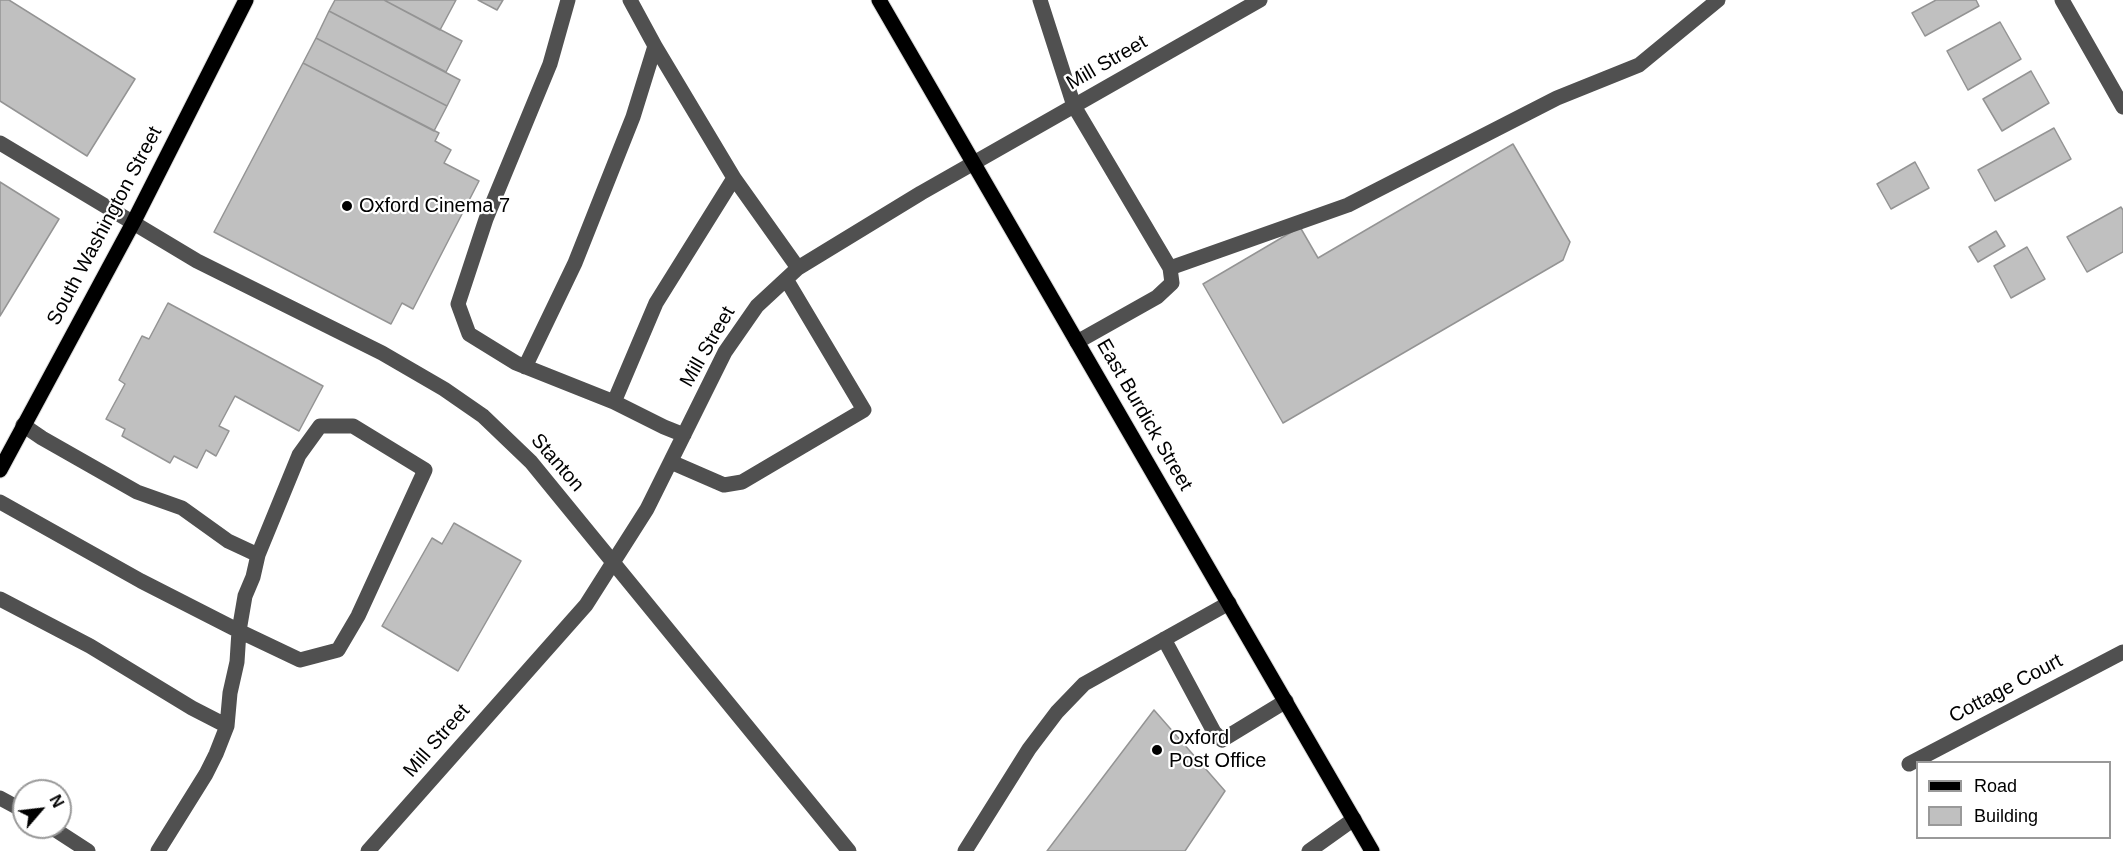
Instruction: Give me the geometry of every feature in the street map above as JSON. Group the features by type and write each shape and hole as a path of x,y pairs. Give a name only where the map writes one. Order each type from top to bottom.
{"main road":[{"name":"South Washington Street","path":"0,470 133,223 246,0"},
{"name":"East Burdick Street","path":"879,0 1372,851"}],"street":[{"path":"568,0 550,64 486,219 458,304 469,334 516,363 614,402 684,435"},
{"path":"630,0 734,178 798,268"},
{"path":"1040,0 1074,106 1170,268 1172,283 1157,297 1077,342"},
{"name":"Mill Street","path":"368,851 586,605 646,510 725,352 757,306 798,268 921,193 1260,0"},
{"path":"1170,268 1348,205 1557,98 1639,65 1718,0"},
{"path":"2062,0 2123,107"},
{"path":"525,367 575,263 633,117 655,46"},
{"name":"Stanton","path":"0,143 197,261 399,362 483,416 516,446 849,851"},
{"path":"614,402 656,303 734,178"},
{"path":"670,462 724,485 742,482 864,410 786,279"},
{"path":"23,425 137,492 182,508 228,541 258,555"},
{"path":"0,502 141,581 239,631 300,660 338,650 358,616 425,470 352,426 320,426 299,455 258,555 254,577 245,596 239,631 237,662 230,693 227,726 206,774 158,851"},
{"path":"0,599 90,646 192,708 227,726"},
{"path":"965,851 1029,749 1057,712 1084,684 1229,603"},
{"path":"1164,639 1214,732 1222,740 1286,701"},
{"name":"Cottage Court","path":"1910,764 2123,652"},
{"path":"1309,851 1354,819"},
{"path":"70,839 88,851"}],"building":[{"path":"0,0 9,0 135,79 87,156 0,101"},
{"path":"335,0 384,0 462,41 446,72 329,11"},
{"path":"384,0 456,0 440,30"},
{"path":"478,0 503,0 497,10"},
{"path":"1936,0 1976,0 1979,6 1925,36 1912,13"},
{"path":"329,11 460,80 447,106 316,38"},
{"path":"2000,22 2021,59 1968,90 1947,51"},
{"path":"316,38 447,106 434,131 303,63"},
{"name":"Oxford Cinema 7","path":"303,63 439,133 435,141 451,150 444,163 479,181 413,309 402,303 391,324 214,232"},
{"path":"2031,71 2049,103 2002,131 1983,99"},
{"path":"2054,128 2071,159 1995,201 1978,170"},
{"path":"1513,144 1570,242 1563,260 1283,423 1203,284 1300,227 1318,258"},
{"path":"1915,162 1929,188 1891,209 1877,184"},
{"path":"0,182 59,219 0,316"},
{"path":"2121,207 2123,210 2123,252 2087,272 2067,237"},
{"path":"1996,231 2005,246 1978,262 1969,247"},
{"path":"2027,247 2045,279 2011,298 1994,266"},
{"path":"168,303 323,386 299,431 235,396 219,426 229,431 216,456 206,450 197,468 174,456 170,463 122,436 125,429 106,419 125,384 119,380 142,336 149,339"},
{"path":"454,523 521,561 458,671 382,626 432,538 442,544"},
{"name":"Oxford Post Office","path":"1154,710 1225,791 1185,851 1047,851"}],"place":[{"name":"Oxford Cinema 7","path":"347,206"},
{"name":"Oxford Post Office","path":"1157,750"}]}
